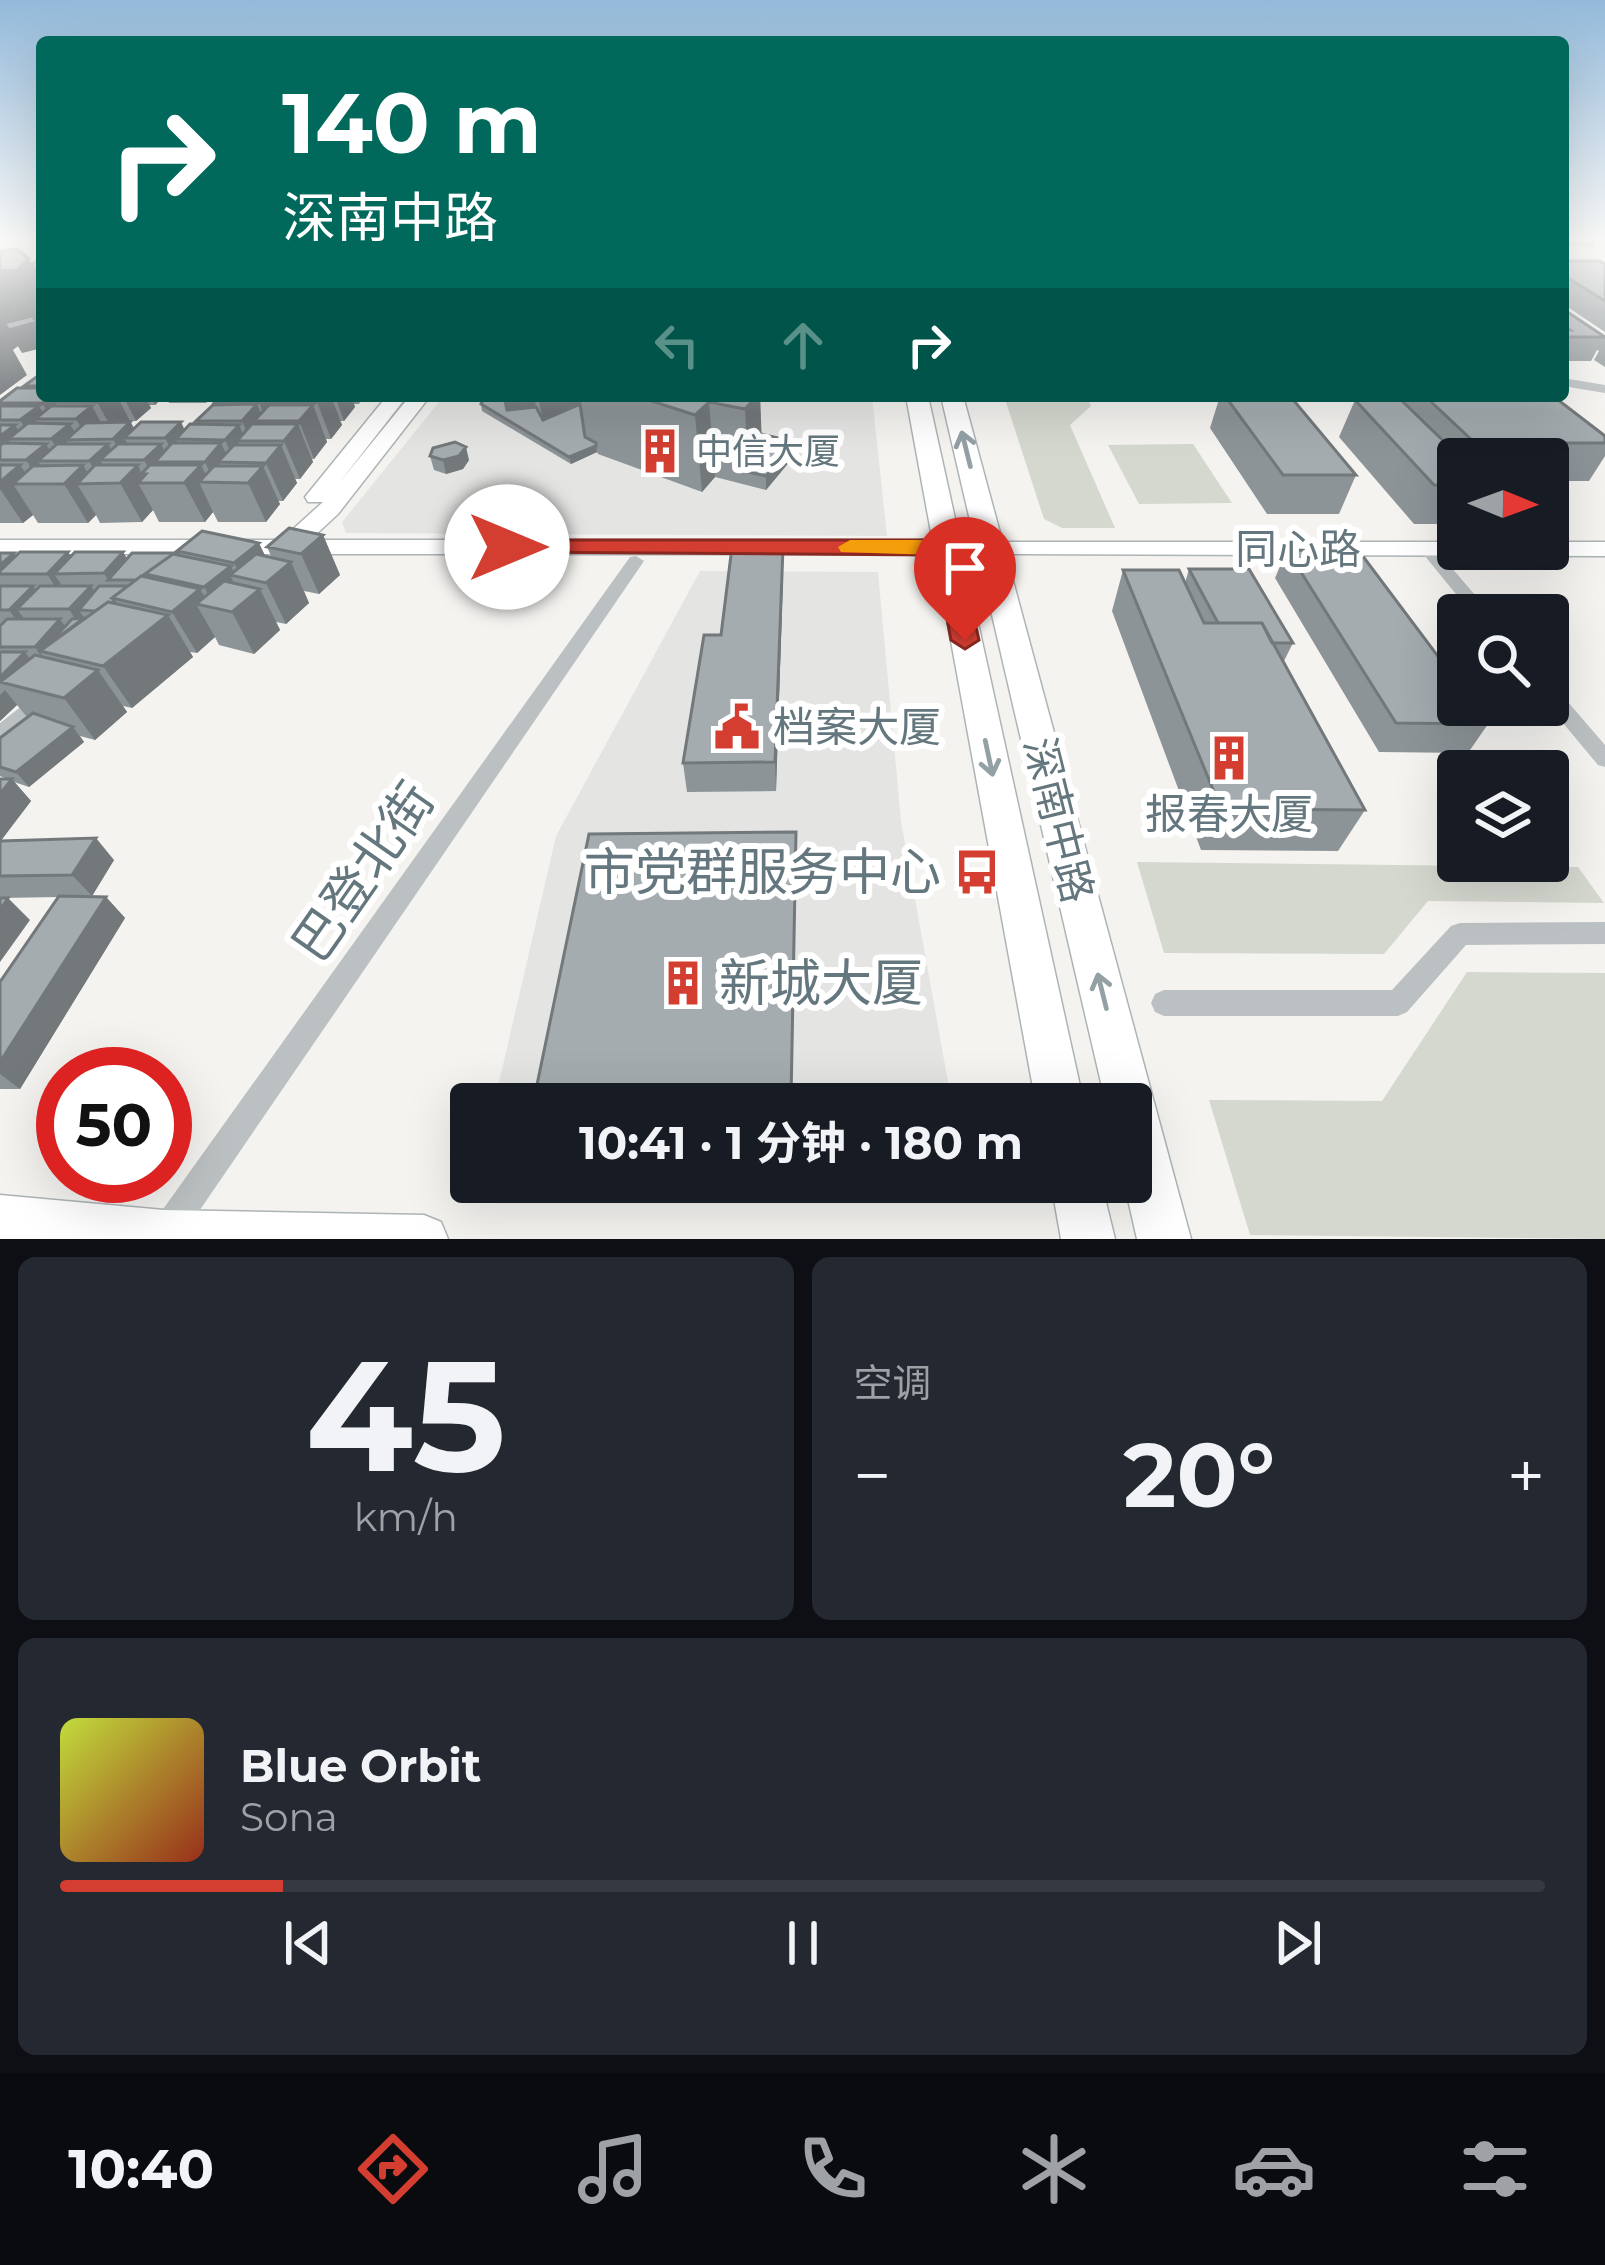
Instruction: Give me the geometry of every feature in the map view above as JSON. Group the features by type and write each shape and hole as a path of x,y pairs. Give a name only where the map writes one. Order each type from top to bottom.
{"main road":[{"name":"深南中路","path":"918,402 1056,1083"},
{"name":"深南中路","path":"953,402 1125,1083"},
{"name":"深南中路","path":"1152,1191 1164,1239"},
{"path":"1080,1203 1088,1239"}],"street":[{"path":"1569,383 1605,389"},
{"path":"287,547 306,508 392,402"},
{"path":"287,547 330,509 416,402"},
{"path":"0,547 223,555 287,547 946,547"},
{"name":"同心路","path":"990,549 1605,549"},
{"path":"1428,550 1465,594"},
{"name":"巴登北街","path":"164,1234 636,561"},
{"path":"0,734 40,696"},
{"path":"1569,717 1605,760"},
{"path":"1164,1003 1398,1003 1460,934 1605,934"},
{"path":"0,1219 164,1234 424,1239"}],"shaded area":[{"path":"439,402 873,402 887,536 346,533 342,522"},
{"path":"1006,402 1089,402 1091,406 1070,425 1115,528 1062,528 1044,519"},
{"path":"1193,444 1232,503 1139,504 1108,445"},
{"path":"700,571 878,572 901,821 948,1083 499,1083 556,836"},
{"path":"1137,862 1437,865 1437,882 1569,882 1569,867 1578,867 1604,903 1428,901 1384,954 1164,953"},
{"path":"1467,972 1605,973 1605,1239 1250,1235 1209,1100 1382,1101"}],"building":[{"path":"1569,313 1605,337 1569,337"},
{"path":"32,316 36,321 9,330 4,323"},
{"path":"17,388 36,388 36,402 43,402 0,403"},
{"path":"505,402 507,410 536,407 543,420 580,404 585,437 596,446 569,457 481,404"},
{"path":"655,402 709,402 695,415"},
{"path":"709,402 751,402 745,409"},
{"path":"1229,402 1295,402 1356,475 1283,475"},
{"path":"1357,402 1403,402 1440,438 1437,485"},
{"path":"1431,402 1561,402 1605,436 1605,443 1569,443 1569,438 1470,438"},
{"path":"257,404 242,421 196,421 213,405"},
{"path":"269,405 313,405 299,421 254,421"},
{"path":"0,406 39,406 20,420 0,420"},
{"path":"51,406 92,406 76,419 35,419"},
{"path":"130,422 113,439 66,440 85,423"},
{"path":"141,422 181,422 165,438 124,438"},
{"path":"28,423 70,424 51,439 8,439"},
{"path":"190,424 239,425 225,440 176,439"},
{"path":"252,424 298,424 284,441 237,441"},
{"path":"761,434 795,442 766,476 748,472 762,455"},
{"path":"455,442 466,447 459,456 443,460 430,456 433,448"},
{"path":"3,443 46,444 26,460 0,460"},
{"path":"172,443 221,443 205,462 155,462"},
{"path":"57,444 108,444 89,461 38,461"},
{"path":"118,444 161,444 144,460 100,460"},
{"path":"234,445 281,445 266,463 218,462"},
{"path":"0,465 20,465 0,482"},
{"path":"83,465 64,484 13,484 33,466"},
{"path":"95,465 138,465 120,483 77,484"},
{"path":"150,465 201,465 184,483 138,483"},
{"path":"214,466 263,466 248,483 199,482"},
{"path":"289,528 323,535 301,554 267,547"},
{"path":"202,531 259,543 234,563 177,551"},
{"name":"档案大厦","path":"732,547 783,547 775,762 683,763 704,635 721,635"},
{"path":"1287,550 1359,551 1437,655 1437,723 1396,723"},
{"path":"20,552 68,552 47,574 0,574"},
{"path":"75,552 123,552 104,573 54,574"},
{"path":"132,553 178,553 179,555 173,554 147,577 108,580"},
{"path":"173,554 231,566 204,587 145,574"},
{"path":"256,554 291,562 266,583 230,575"},
{"path":"1189,569 1249,569 1293,643 1272,643 1262,623 1218,623"},
{"path":"1123,570 1179,570 1204,623 1262,623 1365,810 1221,809"},
{"path":"141,576 200,589 172,612 112,598"},
{"path":"224,581 260,589 232,612 196,604"},
{"path":"0,586 33,586 9,610 0,610"},
{"path":"40,586 91,586 69,609 17,609"},
{"path":"99,586 128,586 112,598 115,603 95,611 79,610"},
{"path":"108,602 168,615 103,666 40,651"},
{"path":"84,618 48,645 72,619"},
{"path":"7,619 60,619 35,647 0,647 0,626"},
{"path":"0,652 25,652 0,677"},
{"path":"35,655 98,670 64,698 0,682"},
{"path":"33,713 73,727 16,772 0,767 0,738"},
{"name":"新城大厦","path":"796,832 791,1083 537,1083 589,834"},
{"path":"96,838 72,875 0,876 0,841"},
{"path":"59,896 106,897 0,1062 0,982"}],"slow traffic":[{"path":"850,547 946,547 948,558"}],"place":[{"name":"中信大厦","path":"660,451"},
{"name":"档案大厦","path":"737,727"},
{"name":"报春大厦","path":"1229,758"},
{"name":"市党群服务中心","path":"977,872"},
{"name":"新城大厦","path":"683,983"}],"route":[{"path":"507,547 946,547 965,640"}]}
